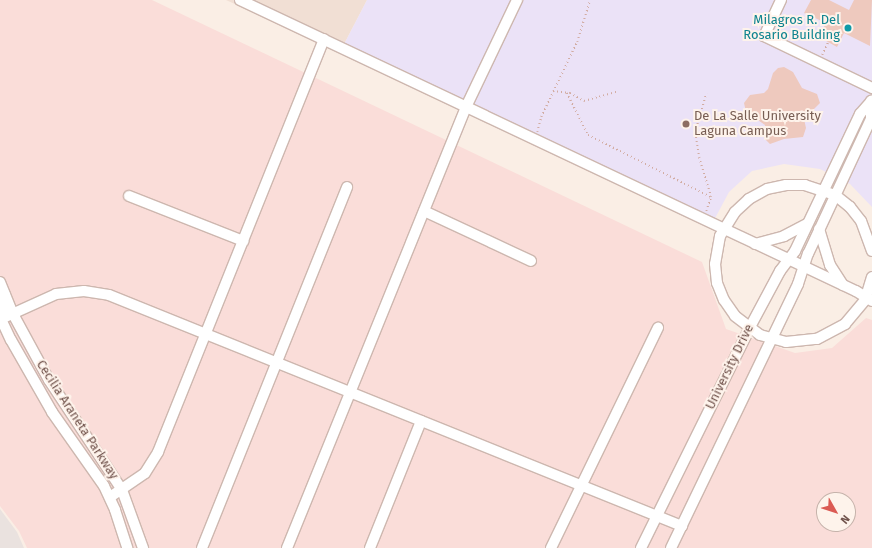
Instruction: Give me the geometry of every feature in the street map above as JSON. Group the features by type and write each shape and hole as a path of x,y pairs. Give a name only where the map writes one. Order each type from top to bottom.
{"street":[{"path":"240,0 723,229 869,296"},
{"path":"287,548 466,107 517,0"},
{"path":"781,0 764,36 872,88"},
{"path":"110,498 135,482 153,463 324,39"},
{"name":"University Drive","path":"641,548 749,329 807,224 860,114 872,100"},
{"name":"University Drive","path":"671,548 804,267 819,229 870,119 872,100"},
{"path":"848,140 859,144"},
{"path":"872,251 861,221 850,206 835,195 824,190 805,185 786,185 767,189 749,198 735,212 723,229 715,264 718,283 728,306 749,329 771,339 802,342 832,333 856,313 869,296 872,277"},
{"path":"202,548 348,186"},
{"path":"129,196 243,241"},
{"path":"424,211 531,261"},
{"path":"755,244 784,236 807,224"},
{"path":"819,229 830,265 843,285"},
{"name":"Cecilia Araneta Parkway","path":"0,282 13,314 52,384 122,490 143,548"},
{"path":"1,318 56,294 96,292 682,526"},
{"name":"Cecilia Araneta Parkway","path":"4,295 1,318 40,394 110,498 128,548"},
{"path":"551,548 580,485 658,328"},
{"path":"370,548 420,421"}],"path":[{"path":"535,139 541,117 577,42 590,0"},
{"path":"818,62 828,42"},
{"path":"553,91 567,93 584,101 618,91"},
{"path":"567,93 588,135 711,197"},
{"path":"703,219 711,197 695,132 706,94"}],"shaded area":[{"path":"0,0 152,0 702,262 726,329 795,353 832,348 866,318 872,320 872,548 27,548 19,531 0,506"},
{"path":"226,0 367,0 340,52"},
{"name":"De La Salle University Laguna Campus","path":"367,0 872,0 872,207 850,184 820,169 784,164 752,171 729,192 712,224 340,52"},
{"path":"0,509 17,532 24,548 0,548"}],"building":[{"name":"Milagros R. Del Rosario Building","path":"811,0 829,0 849,10 854,0 872,0 870,46 844,33 837,47 819,37 826,23 804,13"},
{"path":"784,67 793,72 802,88 817,94 820,103 804,119 806,128 803,137 784,139 770,144 764,138 765,125 746,112 744,103 750,95 764,93 768,89 773,73 778,68"}],"place":[{"name":"Milagros R. Del Rosario Building","path":"848,28"},
{"name":"De La Salle University Laguna Campus","path":"686,124"}]}
